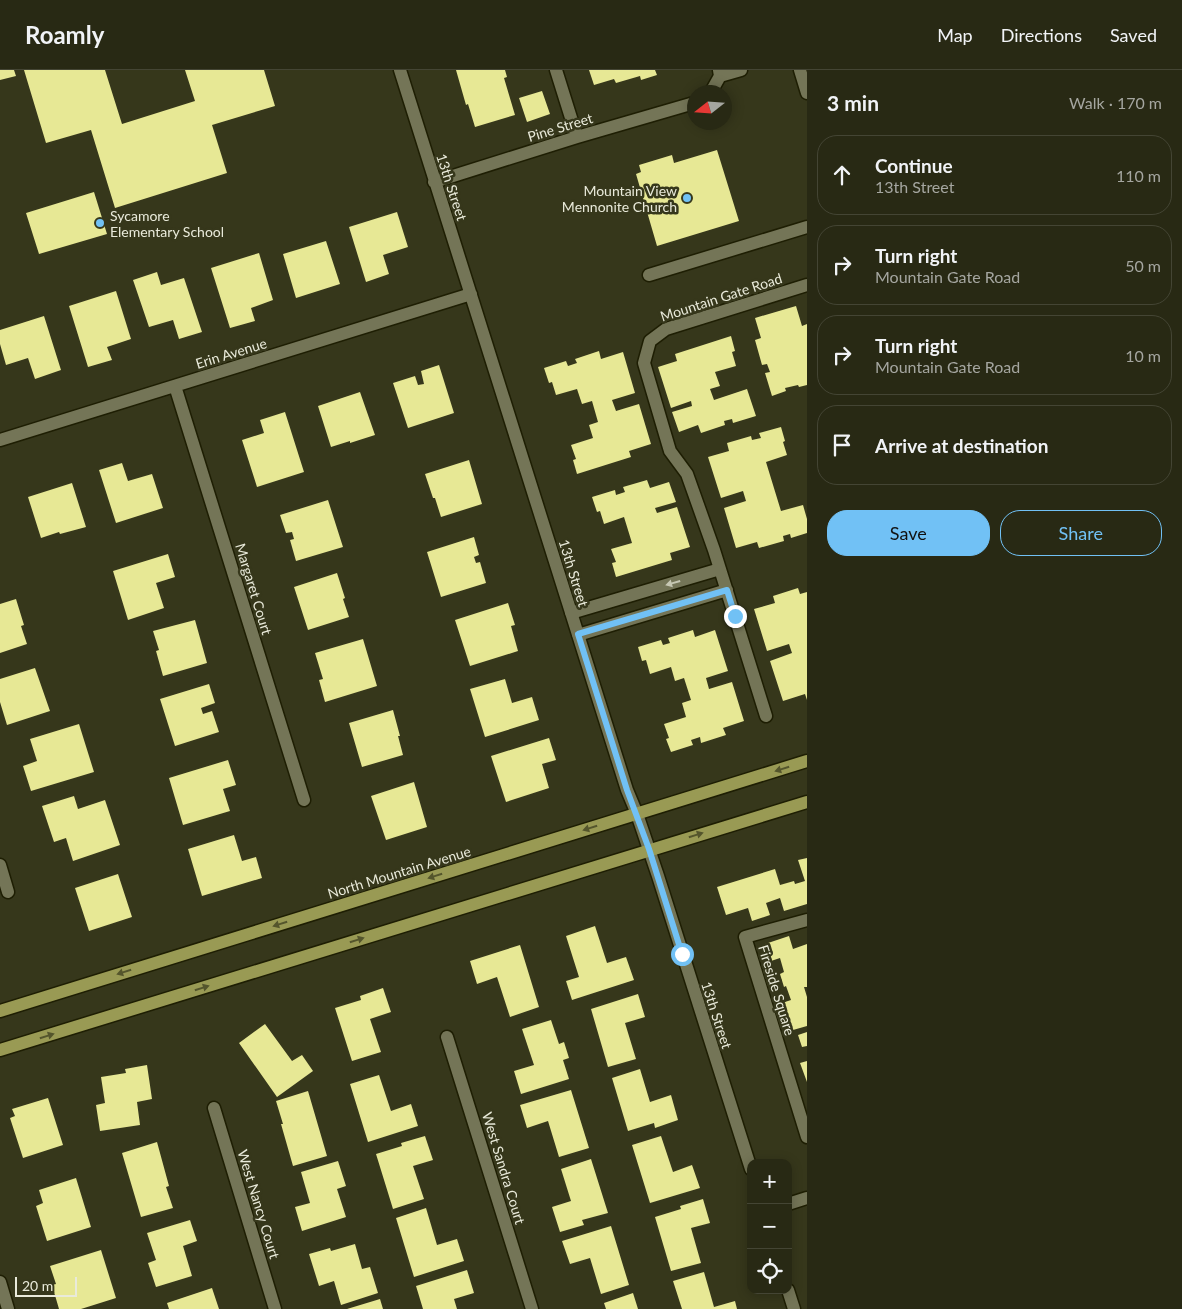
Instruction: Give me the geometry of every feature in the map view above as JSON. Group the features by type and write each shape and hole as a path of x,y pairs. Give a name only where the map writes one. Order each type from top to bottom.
{"main road":[{"name":"North Mountain Avenue","path":"0,1011 807,761"},
{"path":"0,1050 807,802"}],"street":[{"name":"13th Street","path":"400,70 627,790 649,849 748,1159"},
{"path":"556,70 577,137"},
{"path":"715,85 720,73 740,70"},
{"path":"800,70 807,93"},
{"name":"Pine Street","path":"434,182 687,105"},
{"path":"648,275 807,227"},
{"name":"Mountain Gate Road","path":"766,716 720,569 687,474 670,450 644,364 650,341 666,328 807,284"},
{"name":"Erin Avenue","path":"0,440 471,294"},
{"name":"Margaret Court","path":"175,386 304,800"},
{"path":"571,613 720,569"},
{"path":"578,634 727,590"},
{"path":"0,865 8,892"},
{"name":"Fireside Square","path":"807,920 745,937 807,1137"},
{"name":"West Sandra Court","path":"447,1037 532,1309"},
{"name":"West Nancy Court","path":"214,1108 275,1309"},
{"path":"792,1203 807,1198"},
{"path":"0,1282 8,1309"},
{"path":"789,1294 794,1309"}],"building":[{"path":"0,70 14,70 16,76 0,80"},
{"path":"24,70 105,70 122,124 195,101 185,70 264,70 275,106 212,125 227,173 115,208 91,130 46,143"},
{"path":"456,70 505,70 507,77 504,78 515,115 475,127 468,104 466,105"},
{"path":"589,70 655,70 657,75 641,80 640,76 616,83 614,79 594,85"},
{"path":"542,91 550,114 527,122 519,98"},
{"name":"Mountain View Mennonite Church","path":"717,150 739,221 657,246 636,174 641,172 639,165 672,155 674,163"},
{"path":"94,192 107,234 39,254 26,213"},
{"path":"397,212 408,247 383,255 389,274 366,282 349,227"},
{"path":"326,241 340,284 296,298 283,254"},
{"path":"259,253 273,300 251,308 255,321 230,328 211,268"},
{"path":"157,272 161,285 184,278 202,332 179,339 173,320 149,327 133,280"},
{"path":"116,291 131,339 107,347 112,360 88,367 69,306"},
{"path":"796,306 802,326 807,324 807,385 785,388 786,391 772,396 765,373 770,372 767,364 762,365 755,340 761,338 755,318"},
{"path":"44,316 61,370 35,379 28,358 6,365 0,344 0,330"},
{"path":"731,336 735,351 732,352 736,366 715,372 720,386 710,389 714,400 747,389 756,416 733,423 732,419 724,421 725,425 701,433 698,425 679,432 672,412 692,406 691,401 671,408 658,367 677,361 675,354"},
{"path":"599,351 601,359 623,352 635,393 612,400 616,411 639,404 651,444 629,451 631,457 577,474 573,460 576,459 571,445 593,438 589,425 598,422 592,401 582,404 577,389 556,395 552,382 549,383 544,368 566,361 568,366 577,363 575,359"},
{"path":"439,365 454,413 408,428 393,383 415,376 418,385 424,384 421,371"},
{"path":"360,392 375,435 331,447 318,406"},
{"path":"285,412 304,472 257,487 242,440 264,433 260,420"},
{"path":"781,427 787,455 766,462 781,511 803,505 807,519 807,533 791,538 790,534 783,536 784,541 759,548 757,542 736,548 724,508 746,501 743,491 721,498 708,457 729,451 727,443 751,436 752,440 761,438 759,433"},
{"path":"469,460 482,504 441,517 425,474"},
{"path":"122,463 128,481 152,474 163,508 116,523 99,470"},
{"path":"647,480 650,488 669,482 676,502 655,508 657,513 677,507 690,547 670,553 672,560 616,577 612,563 616,562 611,549 632,543 624,517 604,524 600,511 597,512 592,497 615,490 616,495 625,492 623,487"},
{"path":"72,483 86,527 60,534 59,532 41,538 28,497"},
{"path":"328,500 343,547 296,561 290,540 294,539 292,532 286,533 280,515"},
{"path":"474,537 479,555 474,557 476,563 480,562 486,583 441,597 427,552"},
{"path":"168,554 175,577 156,583 164,608 128,620 113,571"},
{"path":"337,573 349,617 308,630 294,587"},
{"path":"798,588 800,594 807,592 807,700 805,694 783,701 770,661 792,653 789,644 767,651 754,609 775,603 773,596"},
{"path":"16,599 24,625 21,626 27,644 0,653 0,604"},
{"path":"508,603 515,625 511,626 518,651 470,666 455,620"},
{"path":"195,620 207,663 163,676 156,651 159,650 153,631"},
{"path":"693,630 695,637 715,630 728,671 706,678 709,689 732,682 744,721 723,728 726,735 701,743 700,737 691,740 693,745 671,752 666,739 669,738 664,724 686,717 682,703 691,700 684,678 675,681 671,667 650,674 646,660 642,661 638,647 661,640 663,645 670,643 668,638"},
{"path":"363,639 377,686 325,702 319,680 323,679 315,653"},
{"path":"35,668 50,711 7,725 0,702 0,679"},
{"path":"505,679 512,703 532,697 539,720 485,737 470,689"},
{"path":"209,684 215,703 201,708 203,714 212,711 219,732 175,746 160,699"},
{"path":"393,710 403,755 362,767 349,723"},
{"path":"79,724 94,772 31,791 23,766 37,761 30,739"},
{"path":"549,738 556,760 542,764 549,788 506,802 491,756"},
{"path":"228,760 236,785 223,789 230,811 183,825 169,778"},
{"path":"414,782 427,827 386,840 371,796"},
{"path":"74,796 78,809 105,800 120,845 73,861 66,838 54,842 42,806"},
{"path":"234,835 242,861 256,857 262,878 202,896 188,849"},
{"path":"807,858 807,904 784,911 780,898 766,903 770,915 752,921 748,908 726,915 717,887 775,869 780,885 794,881 795,884 805,881 798,860"},
{"path":"118,874 132,917 89,931 75,888"},
{"path":"595,926 607,963 626,957 634,980 572,1000 566,981 579,977 566,936"},
{"path":"789,936 793,949 807,944 807,987 804,987 807,997 807,1026 793,1030 790,1021 787,1022 782,1003 791,1000 780,974 784,972 780,958 771,961 765,944"},
{"path":"520,945 539,1007 510,1017 497,977 477,984 470,961"},
{"path":"383,988 391,1012 370,1019 381,1052 352,1061 335,1008 361,1000 360,996"},
{"path":"638,994 645,1017 625,1023 636,1059 608,1067 591,1009"},
{"path":"551,1020 559,1044 564,1042 569,1058 563,1060 569,1079 521,1094 514,1071 534,1065 522,1029"},
{"path":"265,1024 292,1061 302,1055 313,1071 277,1097 239,1043"},
{"path":"807,1032 807,1046 802,1047 798,1035"},
{"path":"807,1061 807,1082 800,1063"},
{"path":"147,1065 152,1099 137,1102 140,1125 100,1131 96,1105 105,1103 101,1077 126,1073 125,1069"},
{"path":"640,1069 650,1102 671,1095 678,1120 655,1128 654,1123 628,1131 612,1078"},
{"path":"379,1075 391,1111 411,1104 418,1126 368,1142 350,1084"},
{"path":"571,1090 589,1148 559,1157 548,1121 527,1128 520,1105"},
{"path":"308,1091 327,1156 293,1166 276,1101"},
{"path":"48,1098 63,1145 23,1158 10,1118 15,1116 12,1109"},
{"path":"425,1136 433,1160 413,1166 424,1199 393,1209 376,1154 402,1146 401,1143"},
{"path":"661,1136 673,1172 692,1165 700,1188 650,1203 632,1145"},
{"path":"157,1142 169,1186 166,1187 173,1208 141,1217 122,1153"},
{"path":"591,1159 608,1213 582,1220 584,1225 560,1232 552,1207 571,1201 561,1169"},
{"path":"338,1161 346,1186 337,1189 346,1217 302,1231 295,1207 310,1203 301,1172"},
{"path":"76,1178 91,1227 47,1241 36,1206 43,1203 39,1190"},
{"path":"703,1199 710,1223 691,1228 701,1263 671,1271 655,1217 681,1209 680,1206"},
{"path":"426,1208 437,1245 457,1239 464,1261 414,1277 396,1218"},
{"path":"190,1220 197,1241 183,1246 192,1276 156,1287 148,1263 156,1260 147,1233"},
{"path":"611,1226 629,1285 601,1294 590,1258 570,1264 562,1241"},
{"path":"355,1244 362,1269 370,1267 378,1293 341,1305 334,1281 319,1286 309,1254 330,1248 331,1251"},
{"path":"101,1250 116,1298 81,1309 59,1309 52,1285 56,1284 50,1266"},
{"path":"467,1270 474,1293 454,1299 457,1309 423,1309 416,1286"},
{"path":"704,1272 714,1307 735,1301 737,1309 682,1309 673,1281"},
{"path":"212,1288 219,1309 169,1309 167,1303"},
{"path":"633,1293 638,1309 606,1309 604,1303"},
{"path":"380,1299 383,1309 347,1309"}],"place":[{"name":"Mountain View Mennonite Church","path":"687,198"},
{"name":"Sycamore Elementary School","path":"100,223"}],"route":[{"path":"682,954 649,849 627,790 578,634 727,590 735,616"}]}
